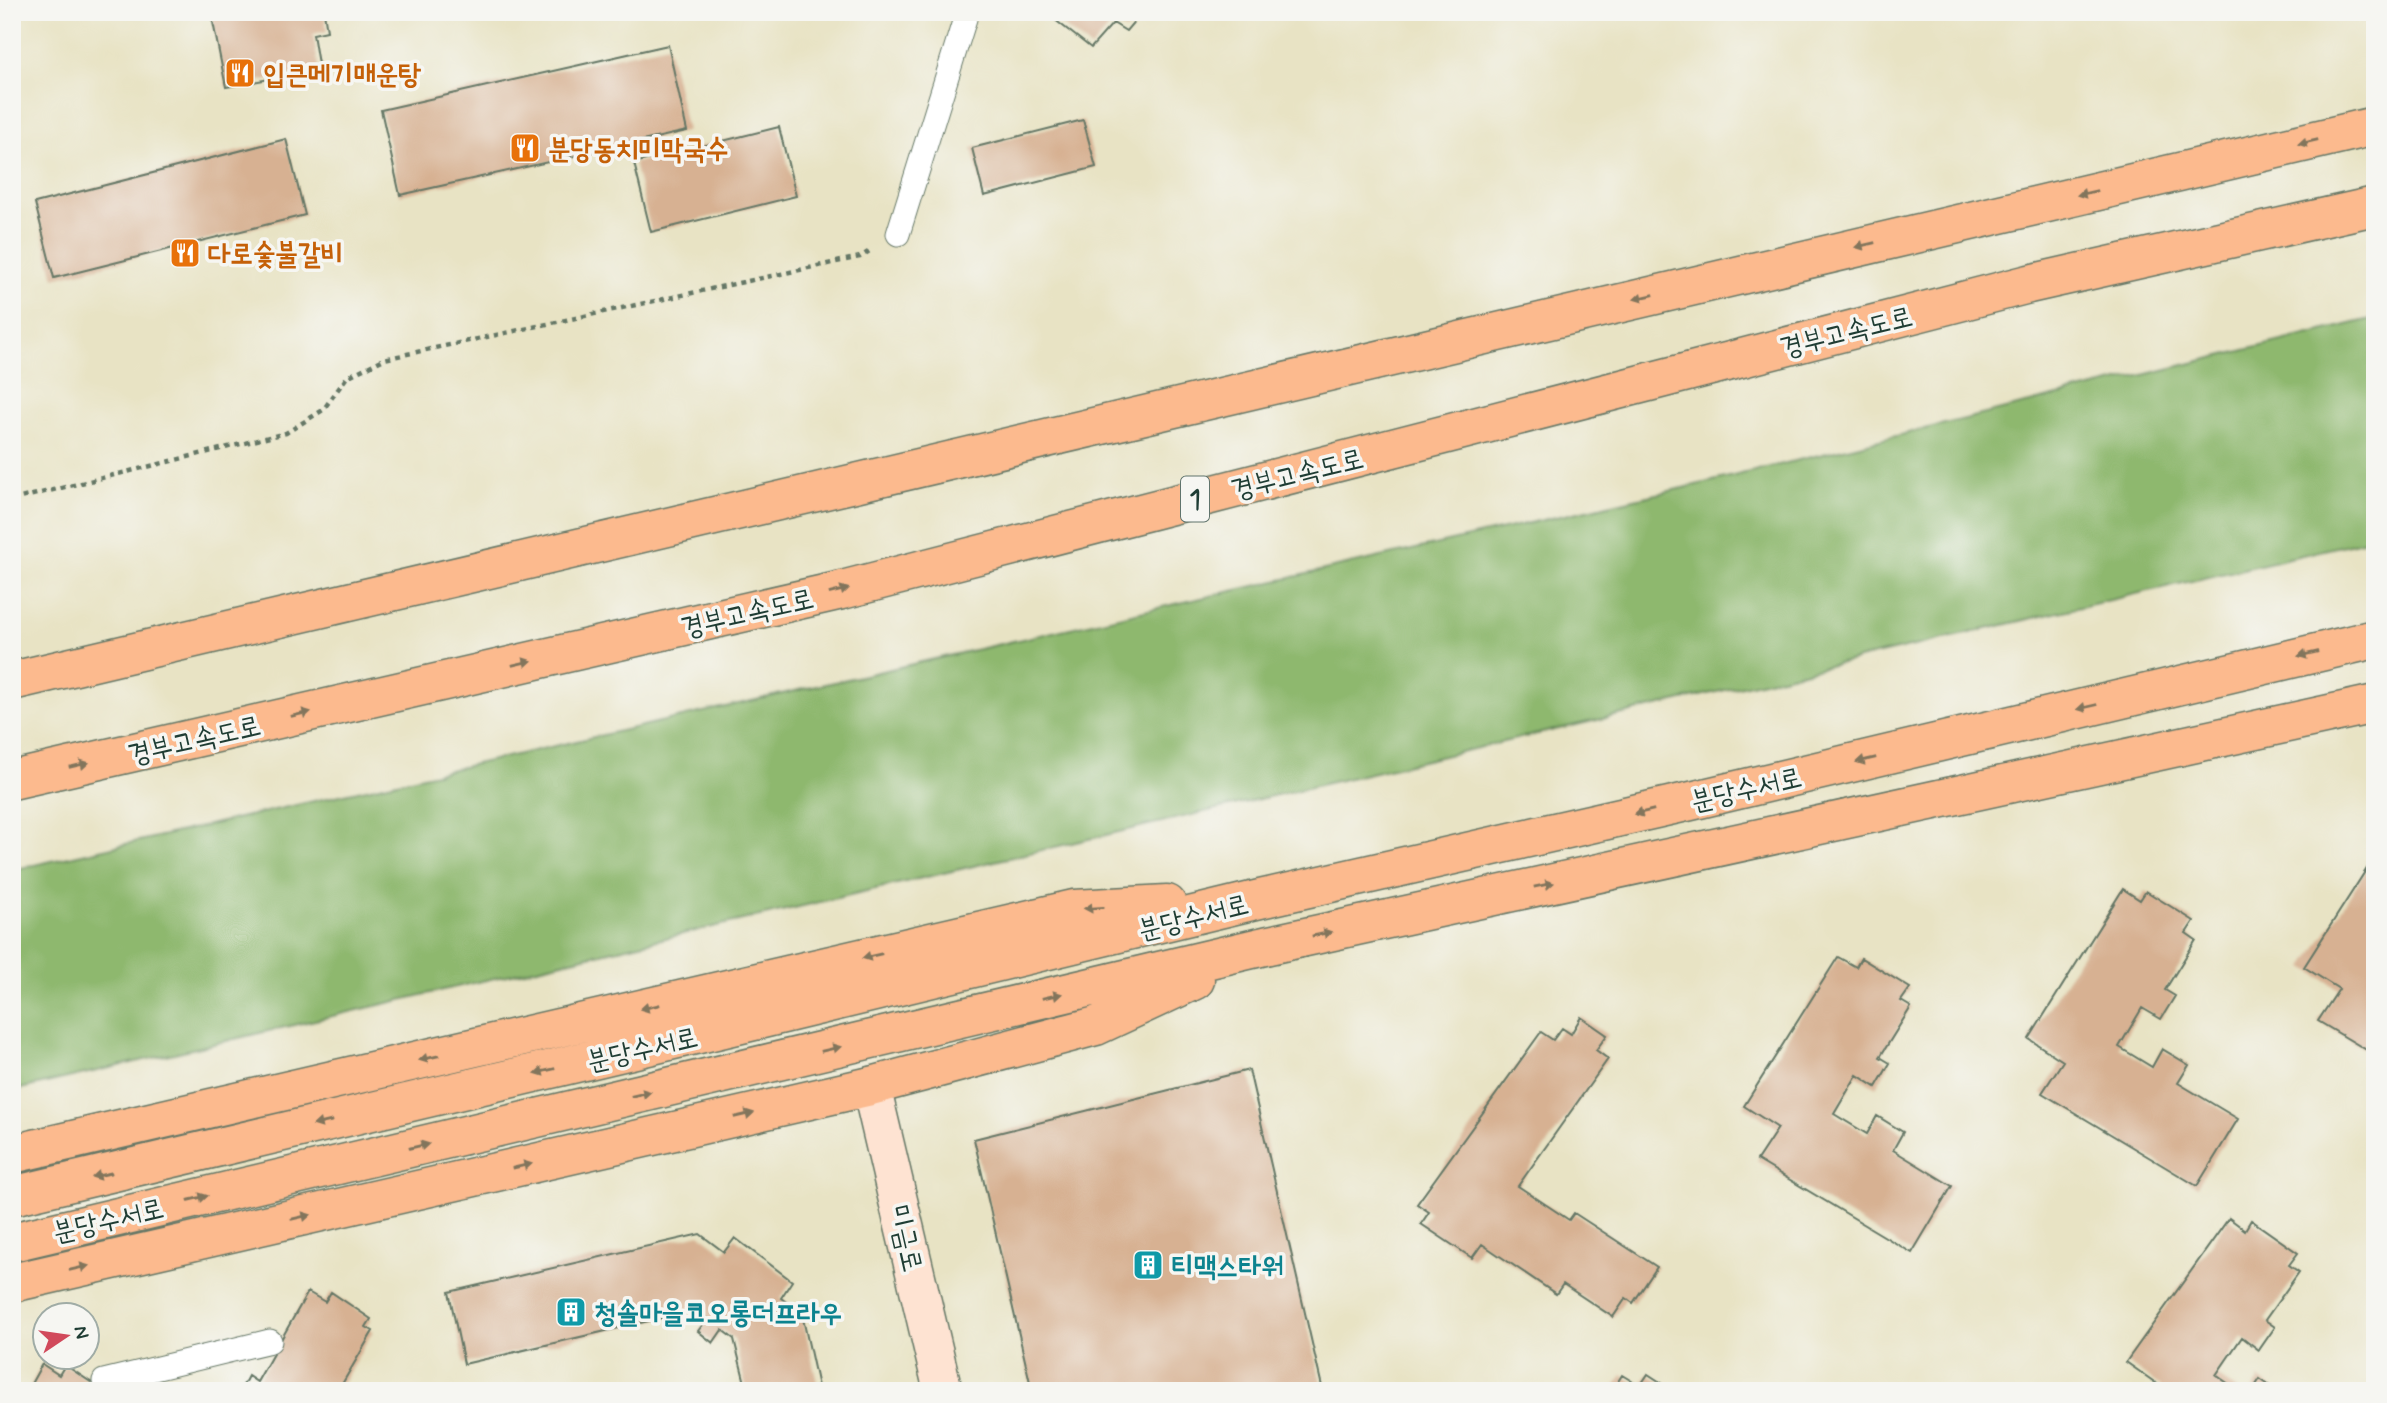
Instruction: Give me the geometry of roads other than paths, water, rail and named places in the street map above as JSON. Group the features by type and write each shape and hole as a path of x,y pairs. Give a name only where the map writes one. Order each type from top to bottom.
{"highway":[{"path":"12,681 2375,126"},
{"name":"경부고속도로","path":"12,780 842,590 2015,287 2375,206"},
{"name":"분당수서로","path":"12,1196 2375,639"},
{"name":"분당수서로","path":"12,1242 1269,945 2375,704"},
{"path":"12,1154 1074,909 1260,900"},
{"path":"12,1283 871,1086 1096,1026 1269,945"}],"main road":[{"name":"미금로","path":"871,1086 943,1391"}],"lane":[{"path":"898,234 967,12"},
{"path":"118,1383 270,1341"}],"place":[{"name":"입큰메기매운탕","path":"240,73"},
{"name":"분당동치미막국수","path":"525,148"},
{"name":"다로숯불갈비","path":"185,253"},
{"name":"티맥스타워","path":"1148,1265"},
{"name":"청솔마을코오롱더프라우","path":"571,1312"}]}
